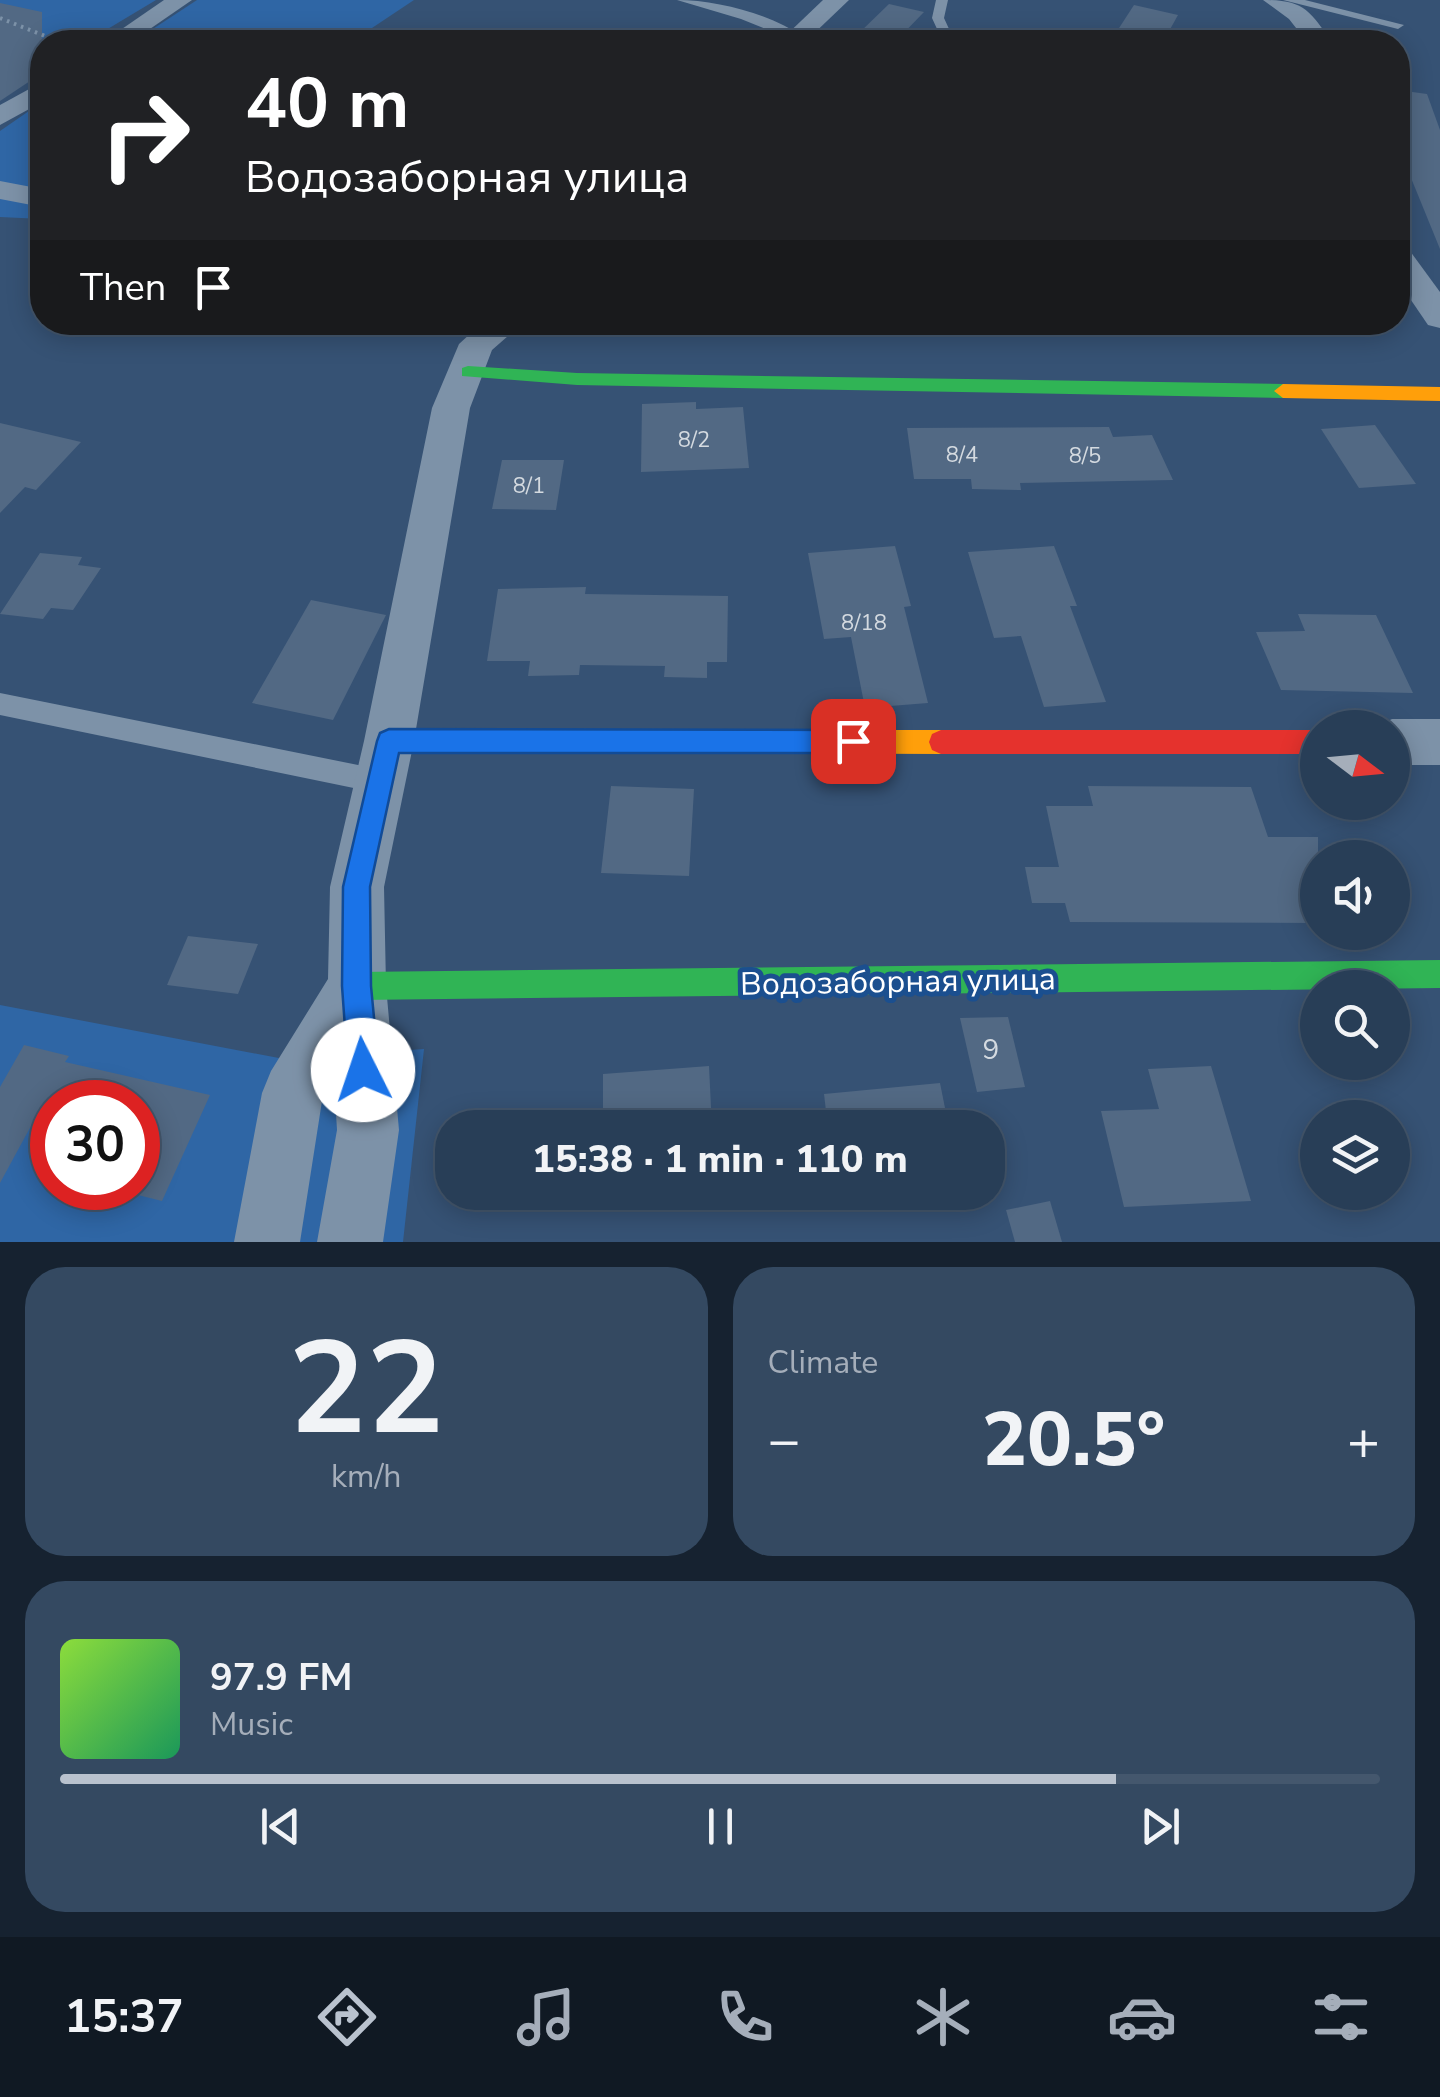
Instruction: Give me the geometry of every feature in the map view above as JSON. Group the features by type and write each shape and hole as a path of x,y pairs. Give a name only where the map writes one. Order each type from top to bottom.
{"street":[{"path":"134,30 180,0"},
{"path":"805,30 837,0"},
{"path":"1275,0 1298,14 1310,30"},
{"path":"0,117 30,98"},
{"path":"0,190 30,196"},
{"path":"1410,275 1440,316"},
{"path":"350,1242 368,1130 357,986 357,887 451,408 477,340 577,379 1440,394"},
{"path":"383,761 1300,742"},
{"path":"1410,742 1440,742"},
{"name":"Водозаборная улица","path":"357,986 1440,974"},
{"path":"266,1242 293,1093 357,986"}],"lane":[{"path":"683,0 746,16 774,30"},
{"path":"942,0 938,18 944,30"},
{"path":"1289,0 1398,25"},
{"path":"0,704 383,761"}],"path":[{"path":"0,18 30,30"}],"shaded area":[{"path":"0,0 156,0 106,30 30,30 30,76 0,95"},
{"path":"197,0 414,0 369,30 151,30"},
{"path":"30,110 30,218 0,217 0,131"},
{"path":"0,1005 284,1059 424,1049 403,1242 0,1242"}],"building":[{"path":"0,3 42,12 42,30 30,30 30,81 0,101"},
{"path":"889,4 924,12 907,30 862,30"},
{"path":"1134,5 1178,15 1170,30 1118,30"},
{"path":"1410,92 1427,94 1440,130 1440,249 1410,175"},
{"path":"696,402 696,409 743,407 749,468 641,472 642,404"},
{"path":"0,423 81,442 36,490 25,487 0,513"},
{"path":"1375,425 1416,484 1359,488 1321,429"},
{"path":"1109,427 1113,437 1152,435 1173,480 1020,483 1021,490 972,489 971,479 914,479 907,428"},
{"path":"502,460 564,460 556,510 492,509"},
{"path":"895,546 911,606 904,607 928,703 865,708 851,637 824,639 808,553"},
{"path":"1054,546 1077,606 1070,606 1106,702 1044,707 1021,636 994,638 968,552"},
{"path":"40,553 82,557 78,565 101,568 73,610 51,608 43,619 0,614"},
{"path":"586,587 585,594 728,596 727,662 707,662 707,678 664,677 665,666 580,665 579,675 528,676 530,661 487,661 498,589"},
{"path":"311,600 386,615 333,720 252,703"},
{"path":"1298,614 1376,615 1413,693 1281,690 1256,632 1305,631"},
{"path":"611,786 694,789 689,876 601,873"},
{"path":"1088,786 1251,787 1268,837 1318,837 1300,840 1300,923 1070,922 1065,903 1032,903 1025,867 1059,867 1046,806 1093,806"},
{"path":"188,936 258,944 238,994 167,985"},
{"path":"1008,1017 1025,1087 977,1092 960,1018"},
{"path":"24,1045 69,1056 65,1062 144,1080 30,1080 30,1128 0,1183 0,1087"},
{"path":"709,1066 711,1110 603,1110 603,1074"},
{"path":"1211,1066 1251,1201 1124,1207 1101,1111 1159,1109 1148,1069"},
{"path":"940,1083 945,1110 826,1110 824,1094"},
{"path":"160,1084 210,1095 160,1200"},
{"path":"1050,1201 1062,1242 1015,1242 1006,1210"}],"traffic: fast":[{"path":"468,372 577,379 1283,391"},
{"path":"357,986 1440,974"}],"traffic: slow":[{"path":"1283,391 1440,394"},
{"path":"389,741 941,742"}],"traffic: jam":[{"path":"941,742 1300,742"}],"route":[{"path":"363,1070 357,986 357,887 389,741 853,741"}]}
